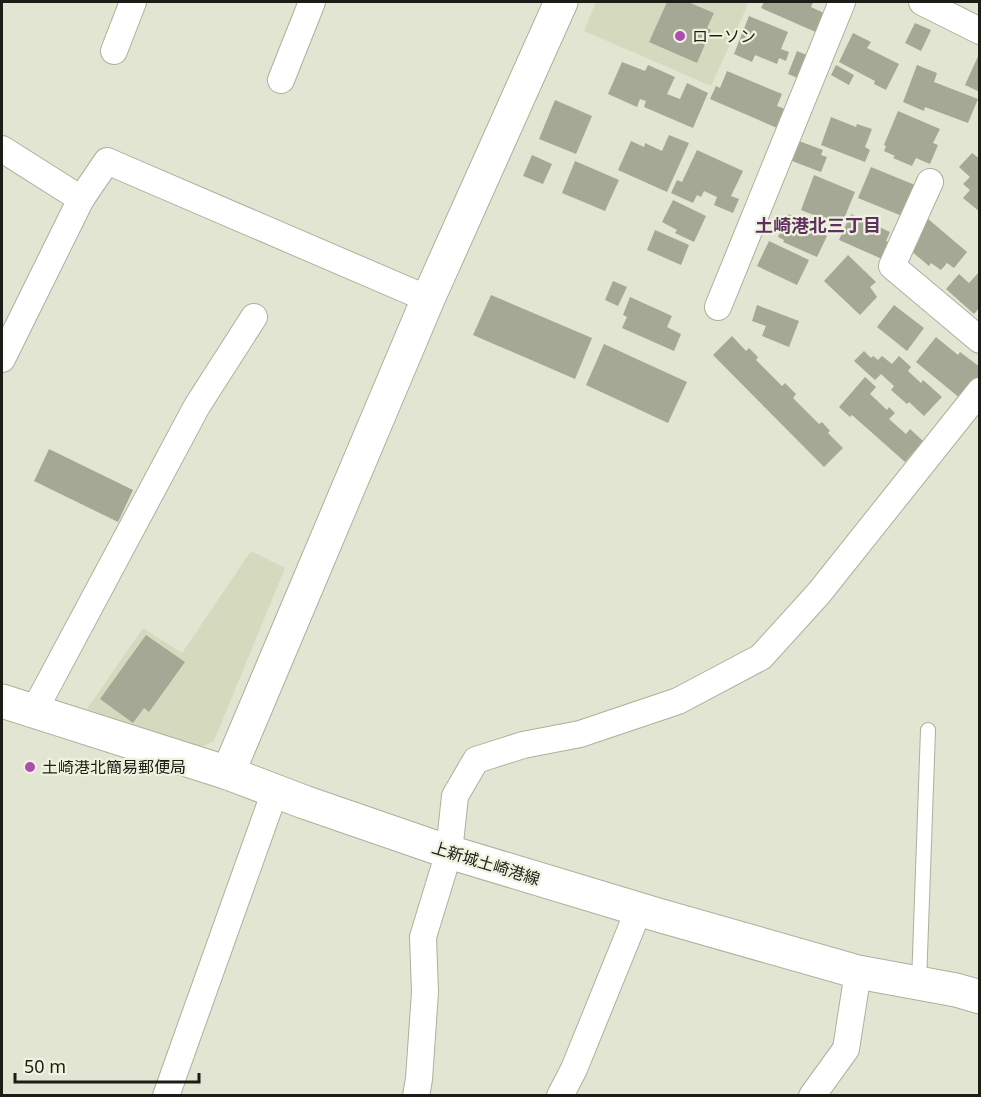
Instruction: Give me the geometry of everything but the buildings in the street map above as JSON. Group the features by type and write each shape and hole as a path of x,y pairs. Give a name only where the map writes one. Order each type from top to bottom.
{"main road":[{"path":"228,773 428,299 561,2"},
{"name":"上新城土崎港線","path":"2,701 228,773 449,852 858,972 980,997"}],"street":[{"path":"114,51 133,2"},
{"path":"280,80 312,2"},
{"path":"718,308 842,2"},
{"path":"922,2 980,31"},
{"path":"2,149 81,199"},
{"path":"2,358 81,199 107,161 428,299"},
{"path":"930,182 892,266 980,340"},
{"path":"34,711 197,406 254,317"},
{"path":"416,1095 425,992 423,937 449,852 455,796 476,760 523,745 580,734 678,701 761,657 972,416 980,391"},
{"path":"166,1095 275,791"},
{"path":"560,1095 574,1069 639,909"},
{"path":"812,1095 846,1048 858,972"}],"lane":[{"path":"919,983 928,730"}],"shaded area":[{"path":"596,2 749,2 711,86 584,31"},
{"path":"251,551 285,568 214,741 195,750 87,709 143,628 182,653"}],"place":[{"name":"ローソン","path":"680,36"},
{"name":"土崎港北簡易郵便局","path":"30,767"}],"district":[{"name":"土崎港北三丁目","path":"818,226"}]}
